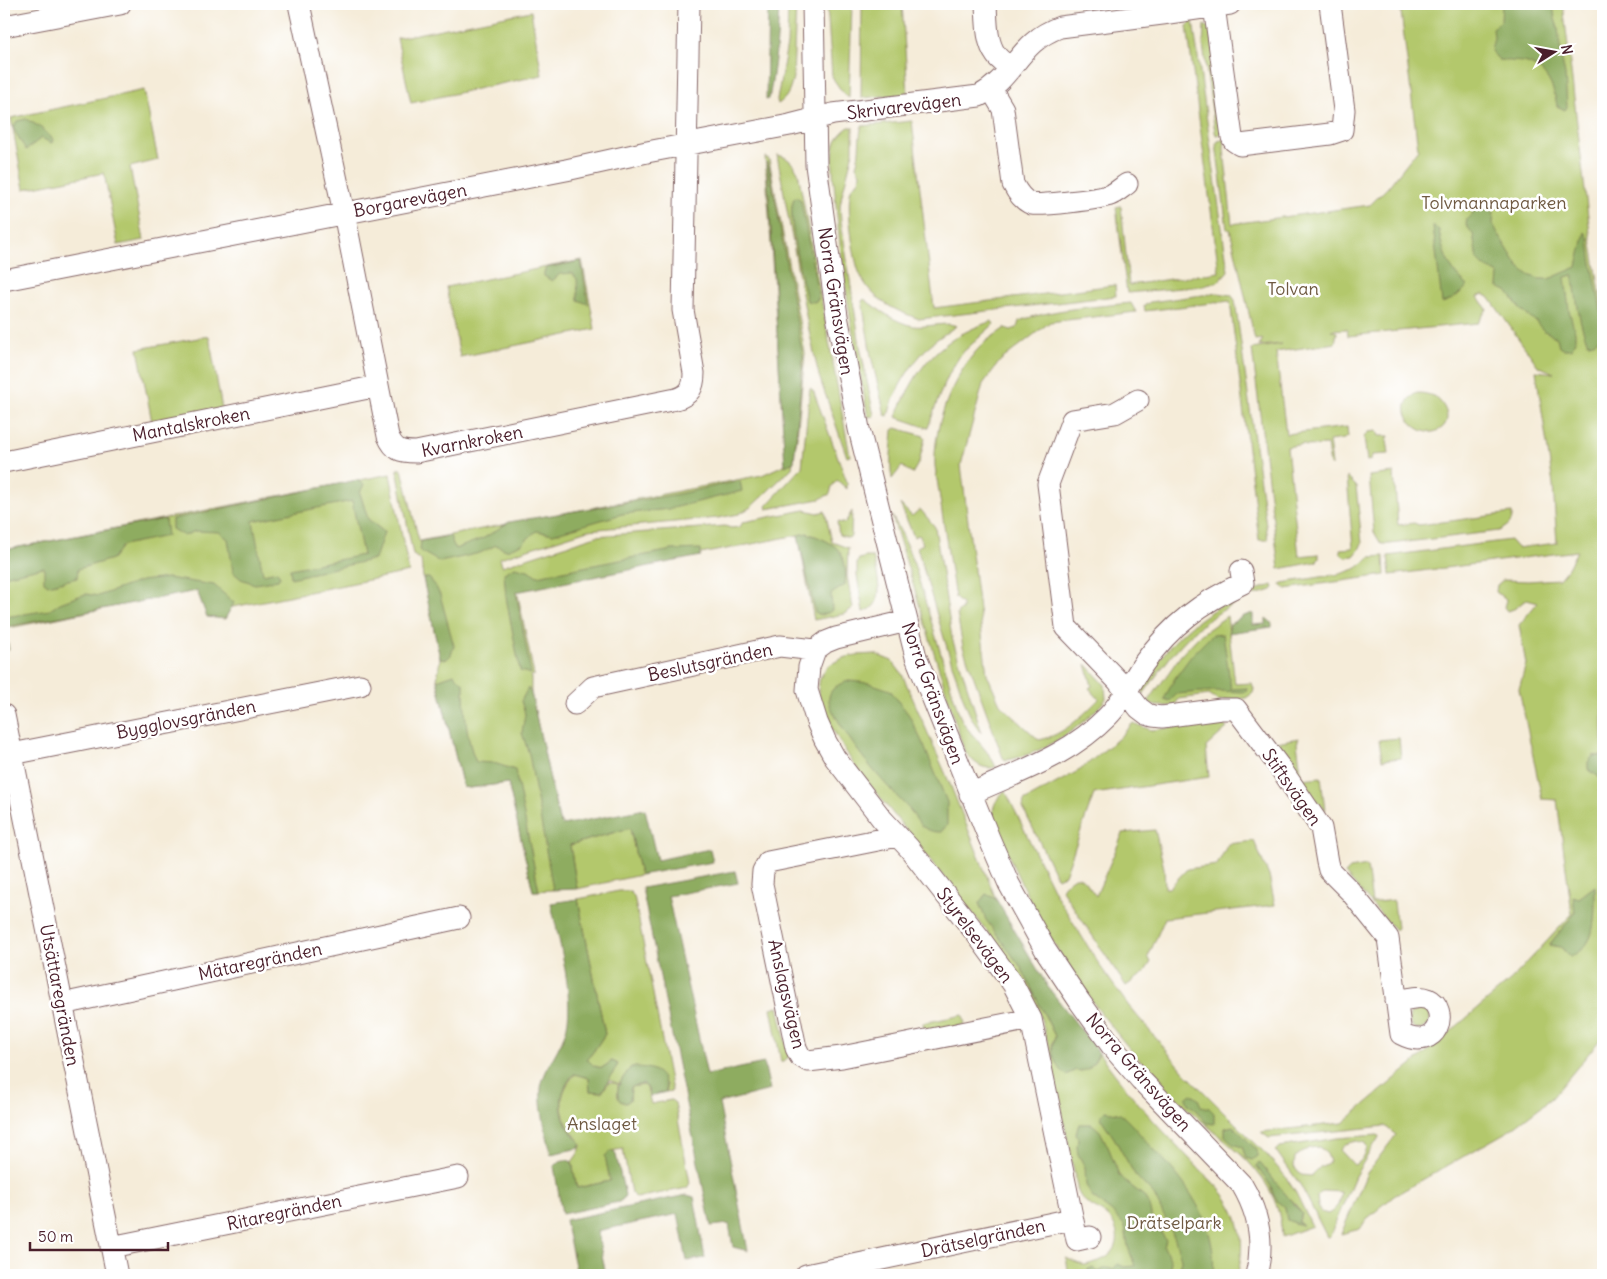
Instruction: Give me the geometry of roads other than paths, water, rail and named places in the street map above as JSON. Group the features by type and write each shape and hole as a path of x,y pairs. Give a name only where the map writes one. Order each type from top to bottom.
{"street":[{"path":"4,26 120,4"},
{"name":"Kvarnkroken","path":"299,4 344,213 388,436 392,446 407,452 416,452 684,397 691,391 694,383 683,310 686,145"},
{"path":"686,145 689,4"},
{"name":"Norra Gränsvägen","path":"812,4 818,192 837,316 859,429 916,657 970,794 1026,918 1080,1002 1114,1048 1141,1080 1242,1186 1252,1202 1258,1223 1261,1249 1257,1271"},
{"path":"986,4 992,50 997,57 1011,68"},
{"name":"Skrivarevägen","path":"816,119 833,114 979,96 991,89 1031,43 1051,30 1162,9 1222,5 1232,137 1234,141 1240,145 1330,134 1342,130 1344,110 1330,4"},
{"path":"991,89 1003,110 1014,184 1024,200 1031,204 1045,205 1110,195 1126,184"},
{"name":"Borgarevägen","path":"4,280 816,119"},
{"name":"Mantalskroken","path":"4,462 378,386"},
{"name":"Stiftsvägen","path":"1138,400 1115,413 1072,420 1048,484 1066,627 1139,708 1153,716 1162,717 1221,709 1236,709 1279,766 1321,828 1329,870 1350,891 1388,938 1396,1001"},
{"path":"970,794 1049,759 1084,739 1109,716 1143,664 1172,629 1195,609 1243,583 1241,571"},
{"path":"816,650 826,642 836,638 907,621"},
{"name":"Beslutsgränden","path":"575,704 593,687 780,646 816,650"},
{"name":"Styrelsevägen","path":"816,650 809,667 807,690 817,722 835,758 1000,965 1013,984 1031,1019 1076,1240 1090,1237"},
{"name":"Bygglovsgränden","path":"12,754 360,685"},
{"name":"Utsättaregränden","path":"4,715 117,1275"},
{"name":"Anslagsvägen","path":"898,836 768,862 763,871 764,894 796,1048 800,1056 808,1061 842,1057 1031,1019"},
{"name":"Mätaregränden","path":"62,1004 459,918"},
{"name":"Ritaregränden","path":"111,1247 458,1177"},
{"name":"Drätselgränden","path":"806,1275 1072,1219"}],"park label":[{"name":"Tolvmannaparken","path":"1494,202"},
{"name":"Tolvan","path":"1293,288"},
{"name":"Anslaget","path":"602,1123"},
{"name":"Drätselpark","path":"1174,1222"}]}
